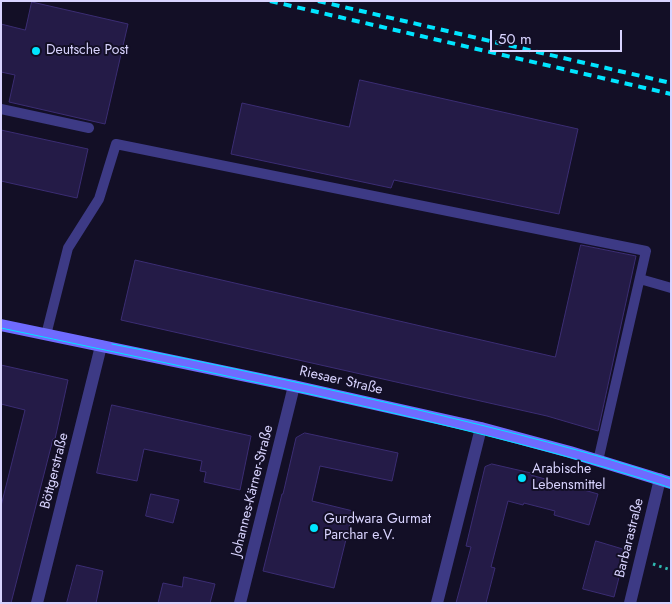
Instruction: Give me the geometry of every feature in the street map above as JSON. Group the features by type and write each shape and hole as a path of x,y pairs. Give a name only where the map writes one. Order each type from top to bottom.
{"main road":[{"name":"Riesaer Straße","path":"1,325 294,386 481,428 665,481"}],"street":[{"name":"Böttgerstraße","path":"37,603 101,346"},
{"name":"Johannes-Kärner-Straße","path":"240,603 294,386"},
{"path":"437,603 481,428"},
{"name":"Barbarastraße","path":"630,603 665,481"}],"lane":[{"path":"1,109 89,128"},
{"path":"46,335 68,248 99,199 116,144 646,251 598,461"},
{"path":"640,279 671,288"}],"building":[{"path":"32,2 128,24 105,124 9,102 15,75 1,72 1,24 25,30"},
{"path":"360,80 578,129 559,214 394,180 391,188 231,154 242,103 349,127"},
{"path":"1,130 88,149 77,198 1,181"},
{"path":"581,245 636,256 598,431 547,416 121,320 135,260 555,357"},
{"path":"1,365 68,380 55,439 53,439 11,603 1,603 1,506 25,410 1,404"},
{"path":"112,405 251,436 240,490 204,482 206,472 200,471 202,461 144,449 137,481 97,473"},
{"path":"305,433 398,453 392,481 320,466 312,501 353,511 334,588 263,571 296,438"},
{"path":"492,464 531,473 531,475 598,494 589,525 554,515 555,511 508,501 491,567 495,568 486,603 456,603 471,547 466,546 485,467"},
{"path":"151,494 179,500 173,523 146,516"},
{"path":"596,541 626,550 614,597 583,589"},
{"path":"77,565 103,571 96,603 67,603"},
{"path":"184,577 215,584 210,603 158,603 163,583 182,587"}],"tram line":[{"path":"1,328 265,384 423,420 517,443 671,488"},
{"path":"112,344 384,402 578,450 671,479"}],"railway":[{"path":"270,1 671,94"},
{"path":"318,1 671,83"}],"place":[{"name":"Deutsche Post","path":"36,51"},
{"name":"Arabische Lebensmittel","path":"522,478"},
{"name":"Gurdwara Gurmat Parchar e.V.","path":"314,528"}]}
